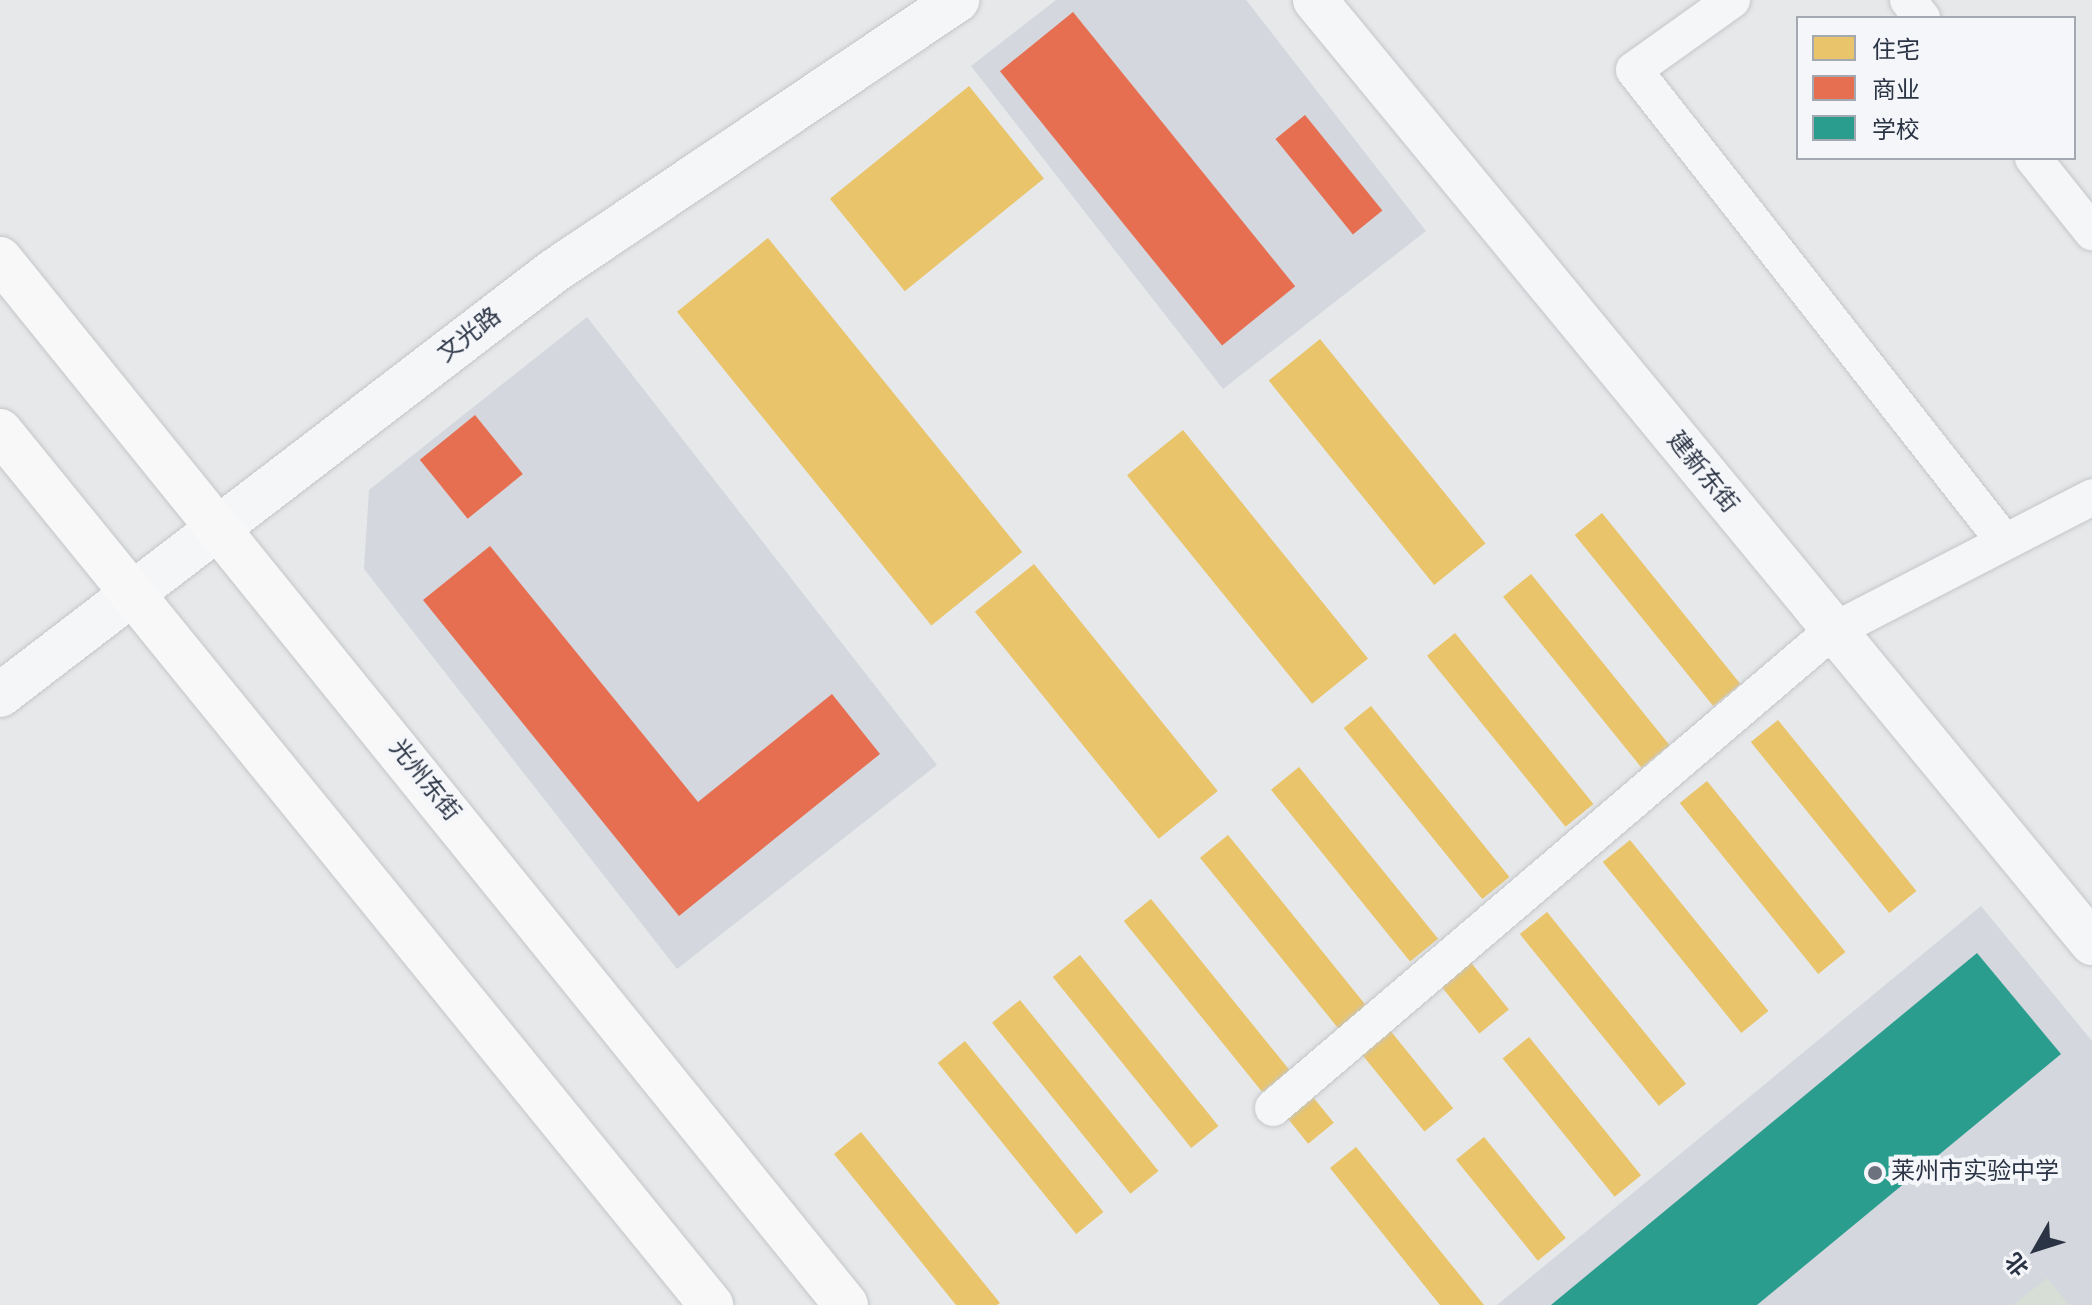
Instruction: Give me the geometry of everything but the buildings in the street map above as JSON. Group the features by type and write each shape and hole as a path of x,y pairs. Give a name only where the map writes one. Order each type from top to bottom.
{"main road":[{"name":"光州东街","path":"0,259 846,1305"},
{"path":"0,431 711,1305"}],"street":[{"name":"文光路","path":"0,695 129,591 221,529 554,271 957,0"},
{"name":"建新东街","path":"1315,0 1831,632 2092,943"},
{"path":"1732,0 1634,70 2004,541"},
{"path":"1908,0 1920,16"},
{"path":"2035,160 2092,232"},
{"path":"1273,1108 1831,632 2092,497"}],"shaded area":[{"path":"1056,0 1246,0 1426,231 1223,389 971,66"},
{"path":"587,317 937,765 677,969 364,569 369,490"},
{"name":"莱州市实验中学","path":"1981,906 2092,1041 2092,1305 1497,1305"},
{"path":"2047,1278 2069,1305 2013,1305"}],"place":[{"name":"莱州市实验中学","path":"1875,1173"}]}
